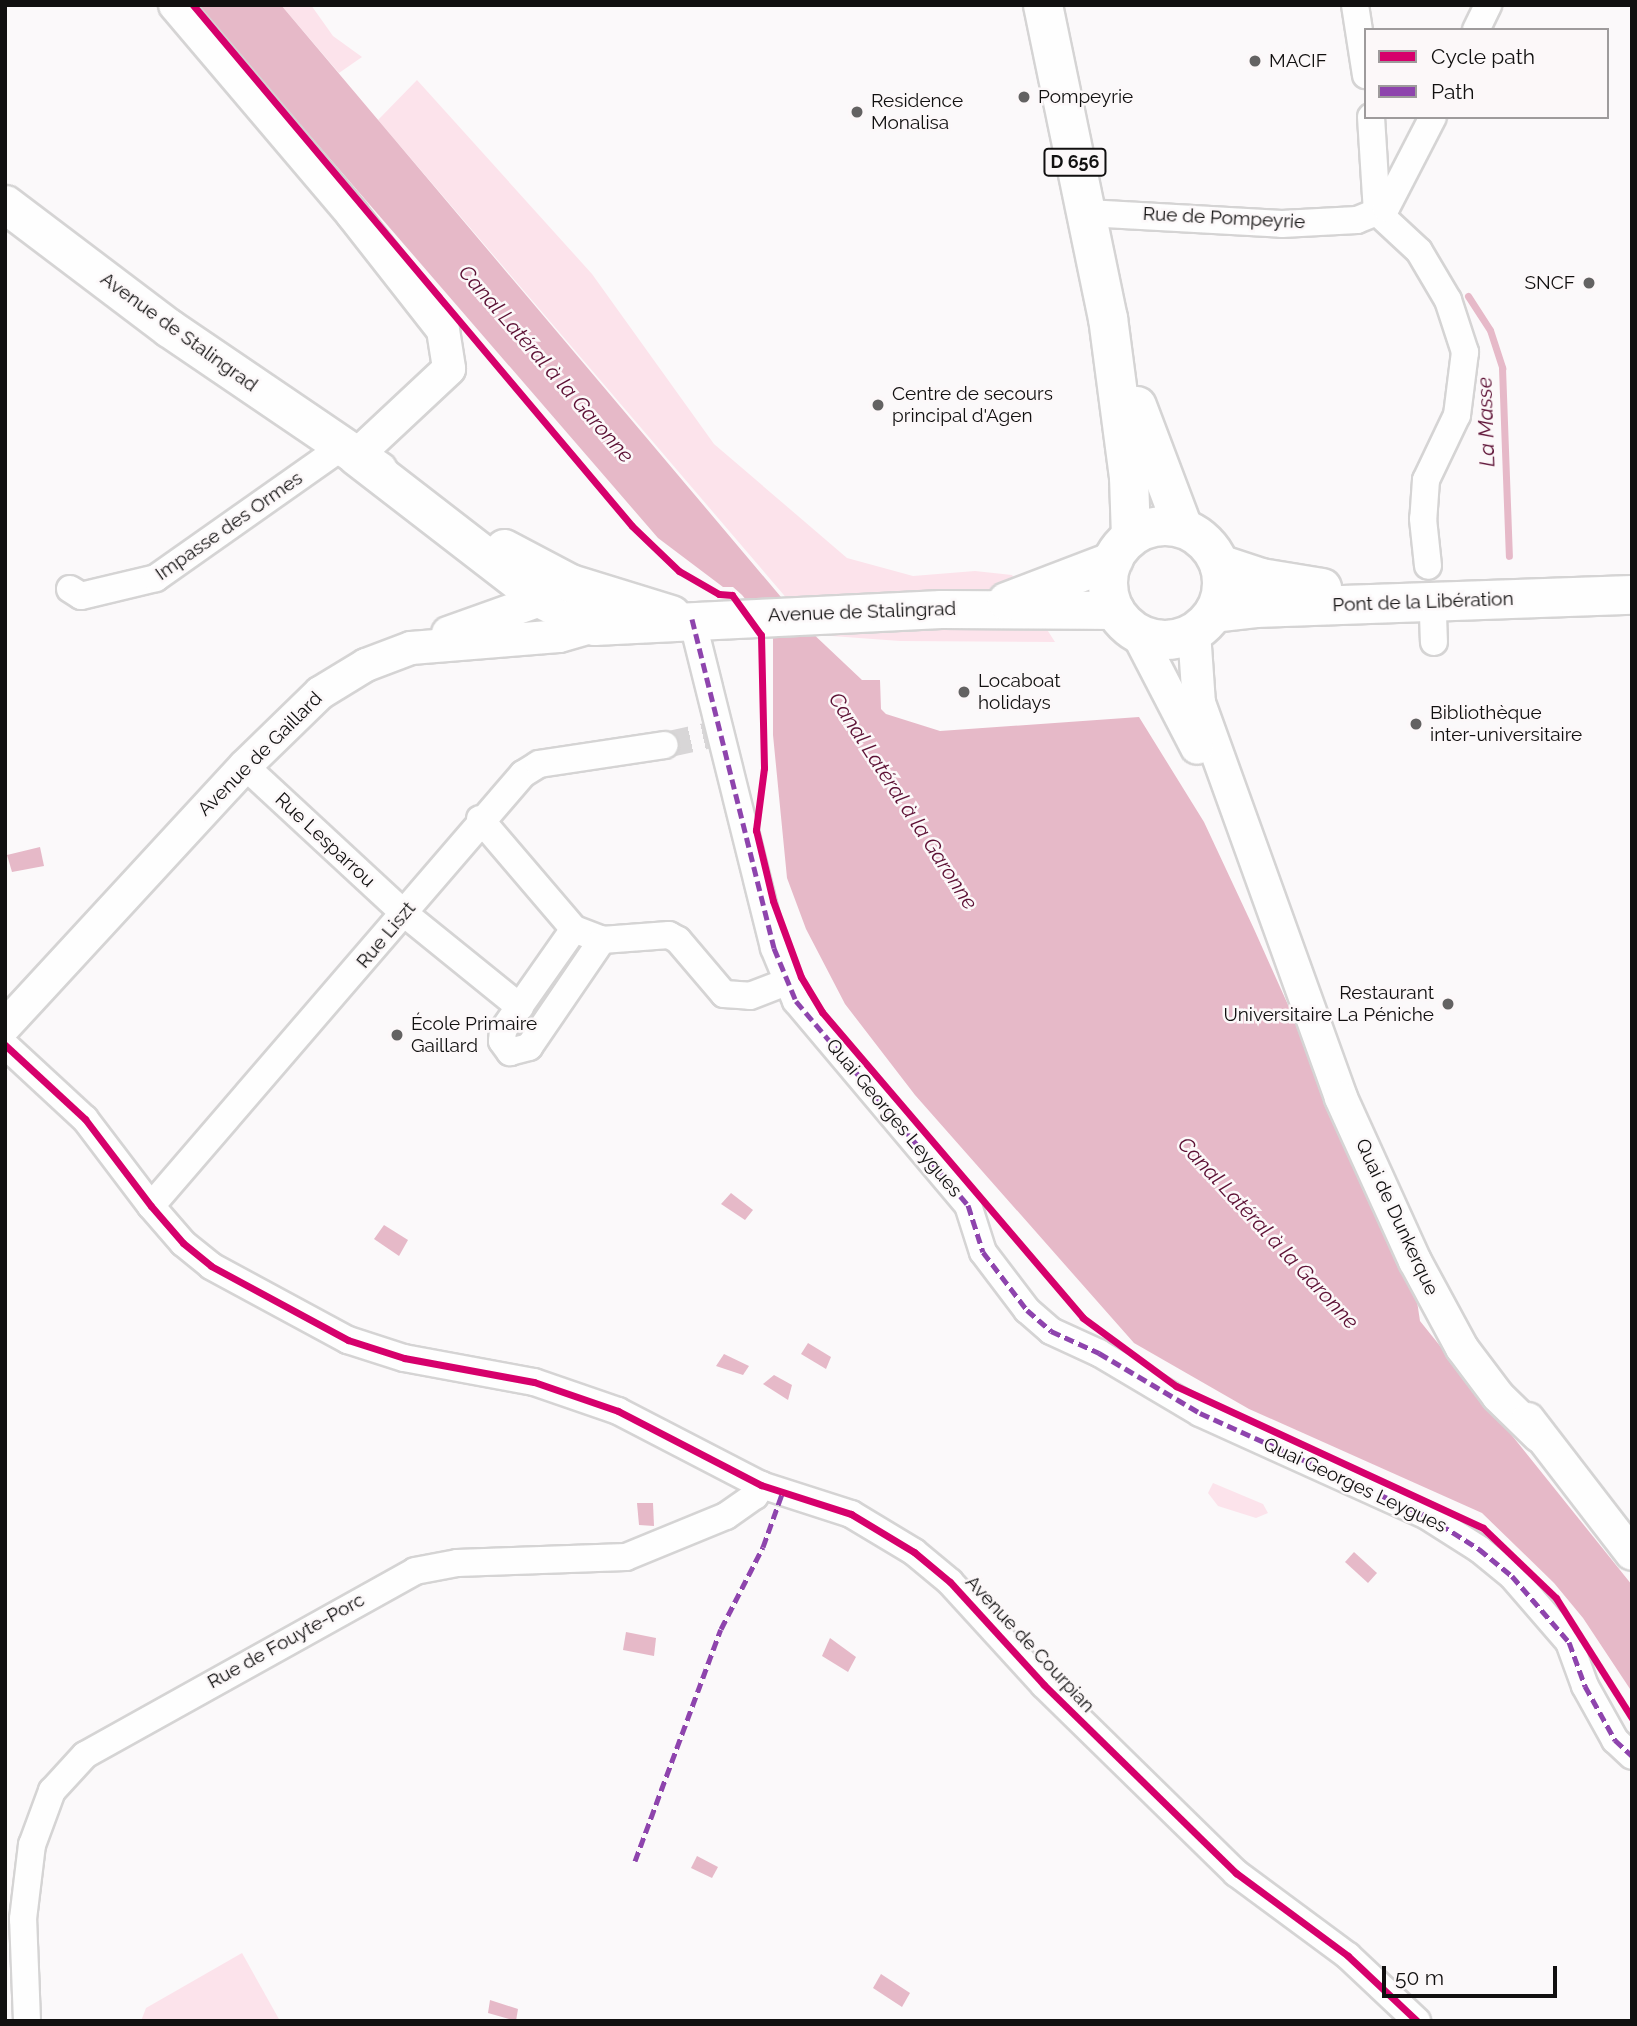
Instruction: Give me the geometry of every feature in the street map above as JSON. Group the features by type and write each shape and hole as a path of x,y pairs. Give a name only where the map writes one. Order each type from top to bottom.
{"main road":[{"name":"D 656","path":"1044,5 1108,318 1129,477 1122,548"},
{"name":"Avenue de Stalingrad","path":"5,204 169,328 349,452 516,556 570,583 632,605 696,619"},
{"name":"D 656","path":"1108,318 1183,528"},
{"name":"Avenue de Stalingrad","path":"349,452 541,599 594,626 822,613 990,608 1126,622"},
{"path":"1147,528 1183,528 1205,542 1219,564 1221,598 1204,623 1163,640 1126,622 1108,576 1122,548 1147,528"},
{"name":"Avenue de Stalingrad","path":"990,608 1122,548"},
{"name":"Pont de la Libération","path":"1219,564 1261,578 1323,588 1558,588 1632,595"},
{"name":"Pont de la Libération","path":"1204,623 1256,608 1558,588 1632,576"}],"street":[{"path":"174,5 352,214 443,330 449,369 349,452"},
{"path":"1355,5 1364,62"},
{"path":"1477,28 1488,5"},
{"path":"1371,119 1377,212 1419,251 1448,300 1465,352 1457,415 1426,480 1423,519 1428,566"},
{"path":"1377,212 1394,197 1432,119"},
{"name":"Rue de Pompeyrie","path":"1087,213 1282,224 1357,220 1377,212"},
{"name":"Impasse des Ormes","path":"70,589 81,596 156,578 349,452"},
{"path":"411,648 556,592 599,611 632,605"},
{"path":"1433,615 1434,642"},
{"name":"Quai Georges Leygues","path":"696,619 774,948 787,982 804,1013 968,1205 983,1252 1035,1317 1051,1331 1099,1353 1200,1413 1427,1516 1479,1549 1512,1576 1569,1642 1615,1740 1632,1756"},
{"name":"Quai de Dunkerque","path":"1126,622 1262,874"},
{"name":"Quai de Dunkerque","path":"1204,623 1199,704 1298,972 1479,1347 1539,1436 1632,1554"},
{"name":"Avenue de Gaillard","path":"5,1026 245,766 320,693 366,666 411,648 559,636 594,626"},
{"name":"Rue Liszt","path":"151,1206 405,914 480,819 523,774 539,764 665,745"},
{"name":"Rue Lesparrou","path":"245,766 405,914 520,1007"},
{"path":"480,819 574,929 602,940 669,935 724,994 750,996 787,982"},
{"path":"574,929 503,1030 502,1041 510,1052 529,1047 602,940"},
{"name":"Avenue de Courpian","path":"5,1045 85,1119 151,1206 183,1243 211,1266 348,1340 404,1358 534,1382 618,1411 761,1485 851,1514 914,1552 950,1582 1044,1685 1225,1863 1348,1956 1417,2021"},
{"name":"Rue de Fouyte-Porc","path":"27,2021 23,1919 32,1846 52,1791 85,1755 415,1571 457,1563 626,1557 726,1516 755,1496 761,1485"}],"shaded area":[{"path":"281,5 311,5 333,36 362,57 339,73"},
{"path":"417,80 592,274 714,444 847,558 913,576 975,571 1012,575 1055,642 900,641 818,635 378,120"},
{"path":"1213,1483 1263,1504 1268,1513 1256,1518 1218,1506 1208,1493"},
{"path":"242,1953 280,2021 141,2021 146,2008"}],"water":[{"name":"Canal Latéral à la Garonne","path":"197,5 281,5 808,629 862,680 880,680 881,709 886,714 940,731 1139,717 1204,822 1254,929 1415,1288 1420,1321 1632,1585 1632,1692 1583,1618 1554,1583 1482,1513 1249,1409 1134,1343 915,1095 845,1004 806,929 787,878 773,735 773,633 733,587 723,587 658,538"},
{"path":"40,847 44,866 12,872 7,855"},
{"path":"731,1193 753,1210 745,1220 721,1204"},
{"path":"384,1225 408,1240 399,1256 374,1239"},
{"path":"808,1343 831,1357 826,1369 801,1354"},
{"path":"724,1354 749,1366 743,1375 716,1366"},
{"path":"774,1375 792,1385 788,1400 763,1384"},
{"path":"637,1503 653,1503 654,1526 639,1525"},
{"path":"1354,1552 1377,1573 1368,1583 1345,1562"},
{"path":"626,1632 656,1638 654,1656 623,1650"},
{"path":"830,1638 856,1657 848,1672 822,1656"},
{"path":"697,1856 718,1867 712,1878 691,1868"},
{"path":"881,1974 910,1993 902,2007 873,1988"},
{"path":"490,2000 518,2009 516,2021 488,2013"}],"waterway":[{"name":"La Masse","path":"1468,296 1490,330 1502,368 1509,556"}],"tunnel":[{"path":"665,745 720,733"}],"marked path":[{"path":"692,619 774,948 796,1001 968,1205 983,1252 1027,1310 1051,1331 1099,1353 1200,1413 1427,1516 1479,1549 1512,1576 1569,1642 1585,1686 1615,1740 1632,1756"},
{"path":"635,1861 721,1629 763,1547 782,1494"}],"cycle path":[{"path":"193,5 632,526 679,571 719,594 732,595 761,635 764,768 756,830 773,901 801,977 822,1012 1083,1318 1176,1386 1483,1528 1556,1598 1632,1718"},
{"path":"5,1045 85,1119 151,1206 183,1243 211,1266 348,1340 404,1358 534,1382 618,1411 761,1485 851,1514 914,1552 950,1582 1044,1685 1236,1873 1348,1956 1417,2021"}],"place":[{"name":"MACIF","path":"1255,61"},
{"name":"Pompeyrie","path":"1024,97"},
{"name":"Residence Monalisa","path":"857,112"},
{"name":"SNCF","path":"1589,283"},
{"name":"Centre de secours principal d'Agen","path":"878,405"},
{"name":"Locaboat holidays","path":"964,692"},
{"name":"Bibliothèque inter-universitaire","path":"1416,724"},
{"name":"Restaurant Universitaire La Péniche","path":"1448,1004"},
{"name":"École Primaire Gaillard","path":"397,1035"}]}
